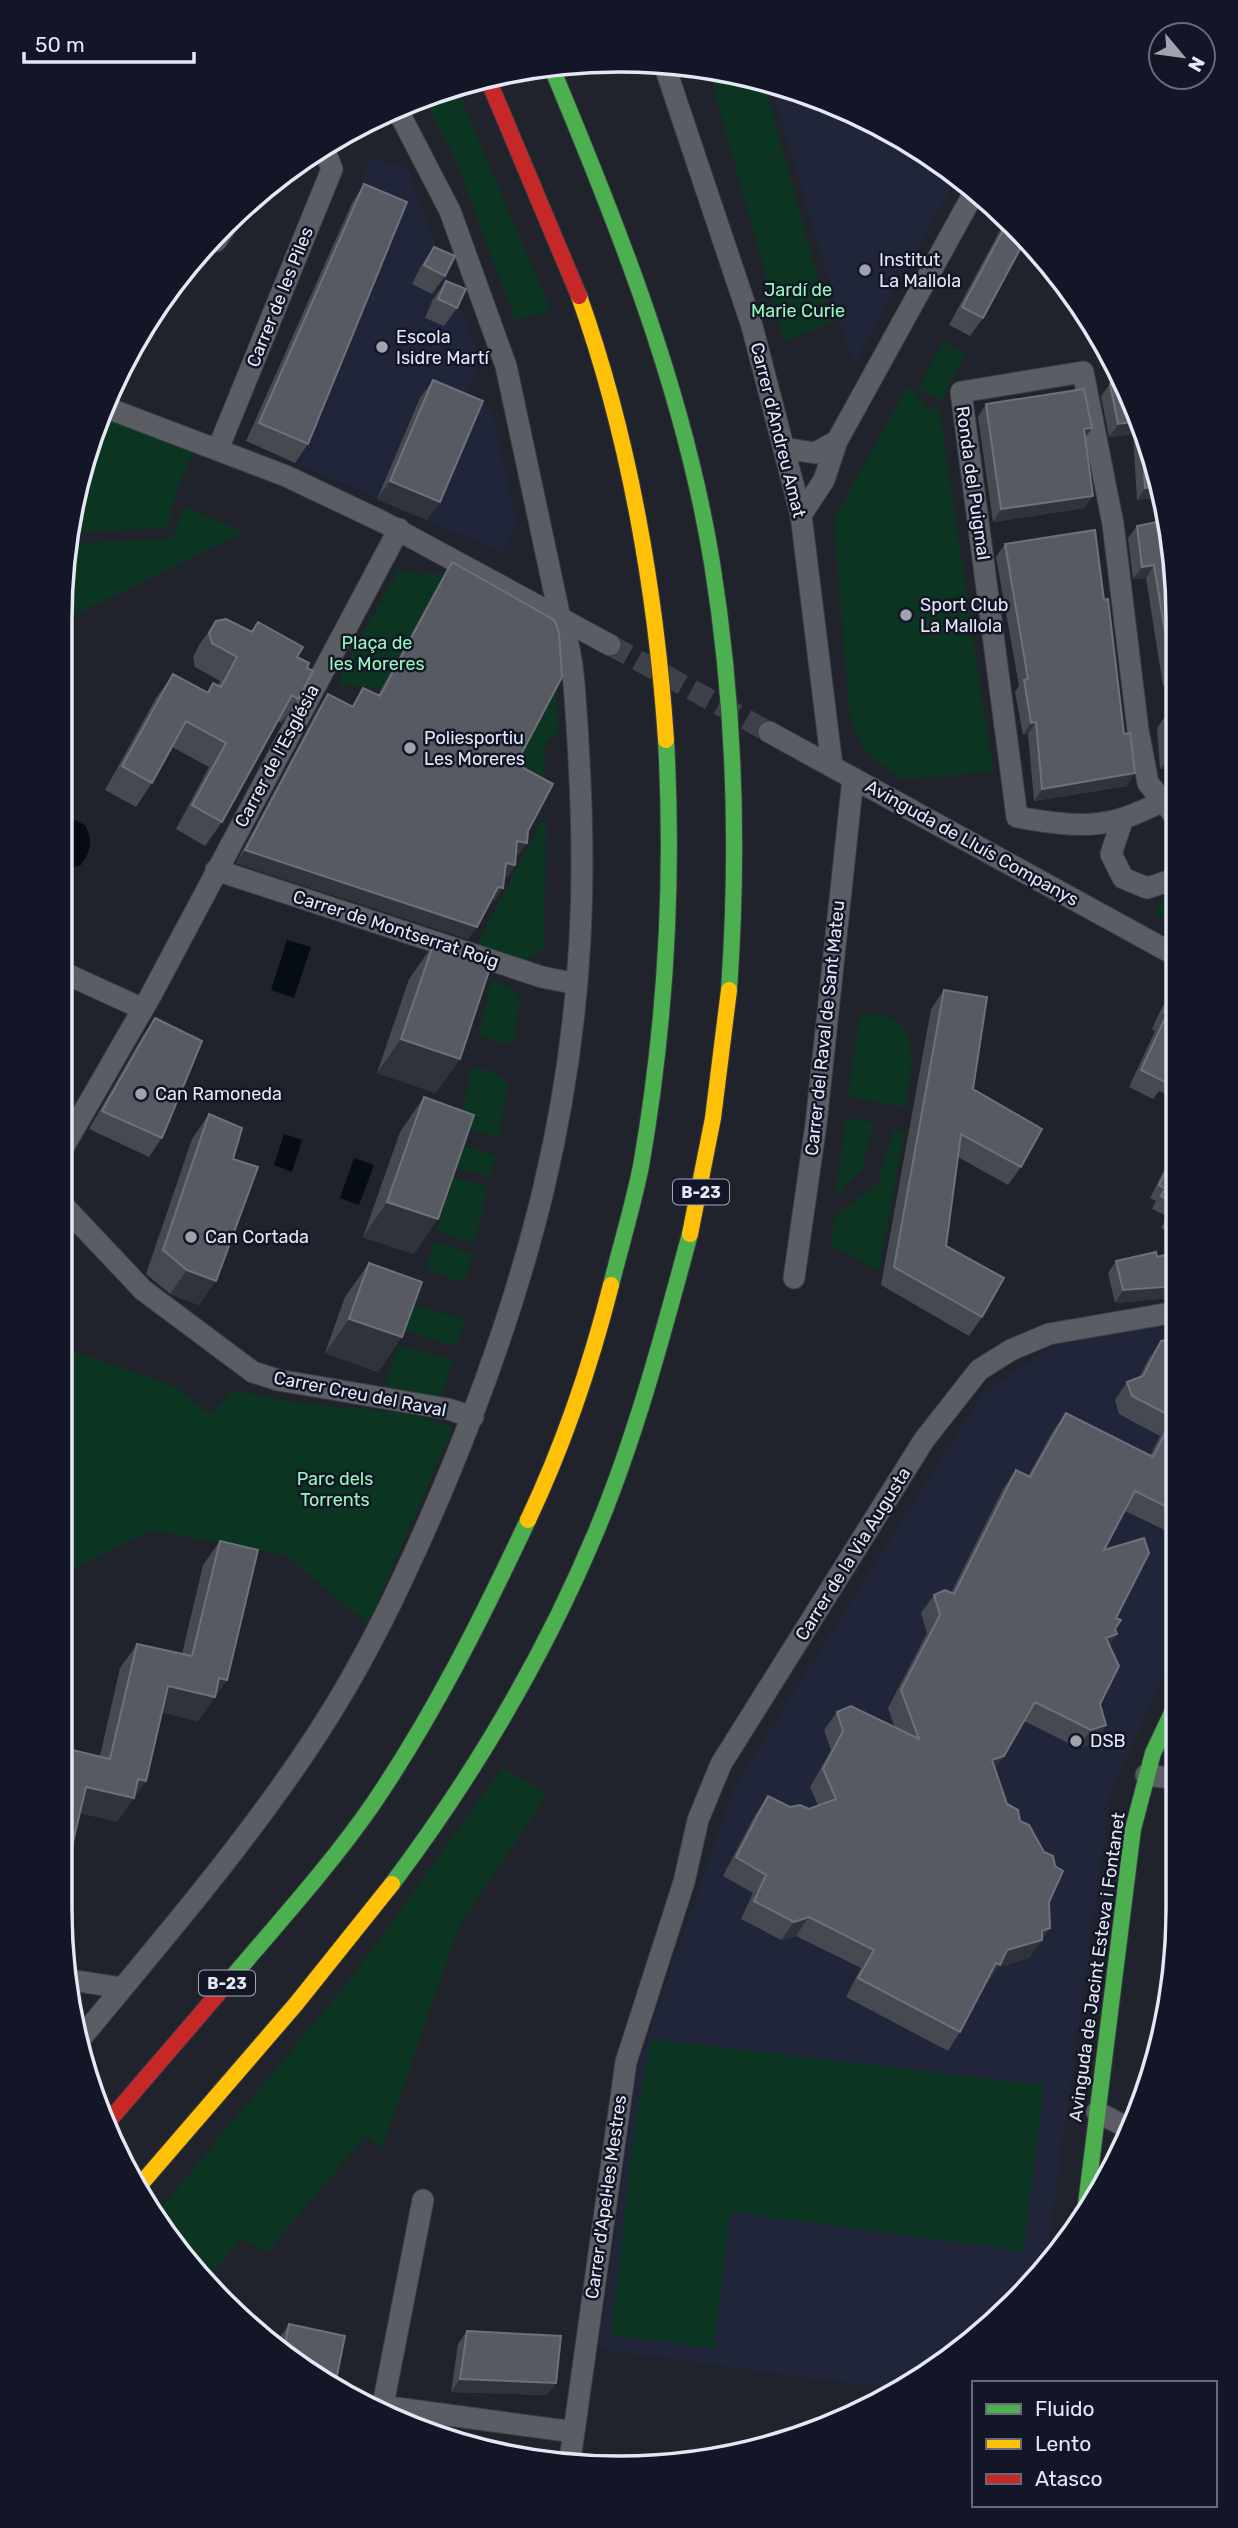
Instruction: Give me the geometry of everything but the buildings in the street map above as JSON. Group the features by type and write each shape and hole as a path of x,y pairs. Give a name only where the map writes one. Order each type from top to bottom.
{"main road":[{"name":"B-23","path":"144,2181 290,2013 377,1902 438,1818 505,1712 592,1540 657,1361 695,1224 718,1096 736,914 733,769 723,642 711,560 666,370 598,177 555,75"},
{"name":"B-23","path":"112,2117 346,1842 387,1784 450,1682 492,1604 532,1522 597,1344 618,1270 653,1099 666,1001 673,811 662,660 649,571 605,373 545,208 492,87"},
{"name":"Avinguda de Jacint Esteva i Fontanet","path":"1087,2192 1133,1829 1146,1775 1166,1728"}],"street":[{"name":"Carrer d'Andreu Amat","path":"667,74 752,326 801,515 832,766"},
{"path":"86,2032 240,1843 317,1735 398,1593 473,1417 533,1238 568,1079 582,912 582,800 571,647 560,618 506,366 450,211 401,117"},
{"name":"Carrer de les Piles","path":"218,449 332,169 327,156"},
{"path":"801,515 824,480 833,450 970,200"},
{"name":"Ronda del Puigmal","path":"1166,800 1148,783 1138,730 1112,524 1083,372 961,392 1017,817 1073,827 1122,821 1166,805"},
{"path":"113,410 286,477 399,530 610,645"},
{"path":"784,448 815,453 833,450"},
{"path":"793,484 833,450"},
{"name":"Carrer de l'Església","path":"72,1132 143,1009 399,530"},
{"name":"Avinguda de Lluís Companys","path":"769,732 1166,950"},
{"name":"Carrer del Raval de Sant Mateu","path":"794,1278 816,1124 853,778"},
{"path":"1122,821 1111,853 1123,878 1147,888 1166,882"},
{"name":"Carrer de Montserrat Roig","path":"216,870 542,977 577,984"},
{"path":"72,976 143,1009"},
{"name":"Carrer Creu del Raval","path":"72,1215 143,1290 253,1372 278,1380 448,1409 473,1417"},
{"name":"Carrer de la Via Augusta","path":"665,1939 698,1820 721,1764 924,1440 979,1370 1011,1350 1049,1334 1166,1314"},
{"path":"1146,1775 1166,1778"},
{"name":"Carrer d'Apel·les Mestres","path":"571,2454 626,2062 665,1939"},
{"path":"76,1981 122,1988"},
{"path":"1097,2112 1122,2125"},
{"path":"383,2403 424,2200"},
{"path":"399,2410 574,2432"}],"shaded area":[{"name":"Institut La Mallola","path":"774,94 861,128 893,145 953,186 853,365"},
{"name":"Escola Isidre Martí","path":"372,156 407,170 480,360 466,395 491,407 516,521 503,553 246,441"},
{"path":"72,819 85,825 90,840 89,850 81,865 72,868"},
{"path":"287,940 311,947 294,998 271,990"},
{"path":"284,1134 302,1140 292,1172 274,1165"},
{"path":"354,1158 374,1165 359,1205 340,1198"},
{"path":"1166,1324 1166,1673 1111,1789 1048,2248 1006,2296 980,2320 923,2364 884,2388 599,2349 638,2066 733,1789 982,1394 1054,1345"}],"green space":[{"name":"Jardí de Marie Curie","path":"711,80 766,92 831,323 784,341"},
{"path":"460,96 551,311 515,320 455,158 428,106"},
{"path":"943,341 966,354 941,400 918,389"},
{"name":"Sport Club La Mallola","path":"908,386 929,409 939,408 993,772 900,779 881,764 861,742 849,710 834,519"},
{"path":"109,421 194,450 178,486 167,528 79,532 90,477"},
{"path":"184,506 243,532 72,616 77,544 172,539"},
{"name":"Plaça de les Moreres","path":"395,570 416,572 416,575 421,576 421,572 443,575 382,688 339,685 345,662 350,662 352,651 357,651 358,639 363,639 364,628 369,628 370,616 375,616 376,605 381,605 389,582 394,582"},
{"path":"555,687 559,730 545,744 545,789 508,777"},
{"path":"539,822 546,822 544,949 521,964 474,949"},
{"path":"1166,899 1166,920 1155,914 1162,900"},
{"path":"491,981 513,988 520,1000 515,1038 506,1044 479,1035"},
{"path":"860,1014 888,1017 899,1023 906,1033 910,1044 911,1070 905,1107 848,1097"},
{"path":"472,1067 498,1075 508,1087 498,1137 459,1127"},
{"path":"846,1117 874,1123 862,1169 836,1196"},
{"path":"894,1130 905,1131 879,1271 830,1244 835,1217 878,1182"},
{"path":"462,1145 496,1156 490,1177 456,1168"},
{"path":"453,1177 488,1187 474,1244 437,1231"},
{"path":"434,1241 472,1254 464,1283 426,1269"},
{"path":"412,1304 465,1320 456,1347 404,1330"},
{"path":"398,1345 453,1360 439,1404 383,1392"},
{"name":"Parc dels Torrents","path":"72,1351 176,1387 210,1415 234,1390 299,1403 414,1414 453,1428 368,1624 285,1555 151,1530 73,1568"},
{"path":"503,1767 547,1795 459,1926 382,2149 366,2135 267,2253 241,2239 211,2274 161,2208 353,1976"},
{"path":"652,2039 1044,2085 1023,2251 731,2212 714,2348 611,2335 636,2115"}],"tunnel":[{"path":"610,645 769,732"}],"traffic: fast":[{"path":"555,75 646,310 666,372 700,499 720,616 730,723 734,883 729,990"},
{"path":"611,1285 641,1166 657,1060 668,901 666,740"},
{"path":"392,1884 451,1801 505,1714 576,1578 610,1496 636,1422 690,1234"},
{"path":"229,1981 339,1850 373,1804 456,1665 528,1520"},
{"path":"1088,2192 1133,1829 1153,1753 1166,1725"}],"traffic: slow":[{"path":"579,296 612,404 637,515 655,628 666,740"},
{"path":"690,1234 713,1118 729,990"},
{"path":"528,1520 575,1404 611,1285"},
{"path":"144,2181 296,2004 392,1884"}],"traffic: jam":[{"path":"491,87 579,296"},
{"path":"112,2117 229,1981"}],"place":[{"name":"Institut La Mallola","path":"865,270"},
{"name":"Escola Isidre Martí","path":"382,347"},
{"name":"Sport Club La Mallola","path":"906,615"},
{"name":"Poliesportiu Les Moreres","path":"410,748"},
{"name":"Can Ramoneda","path":"141,1094"},
{"name":"Can Cortada","path":"191,1237"},
{"name":"DSB","path":"1076,1741"}]}
